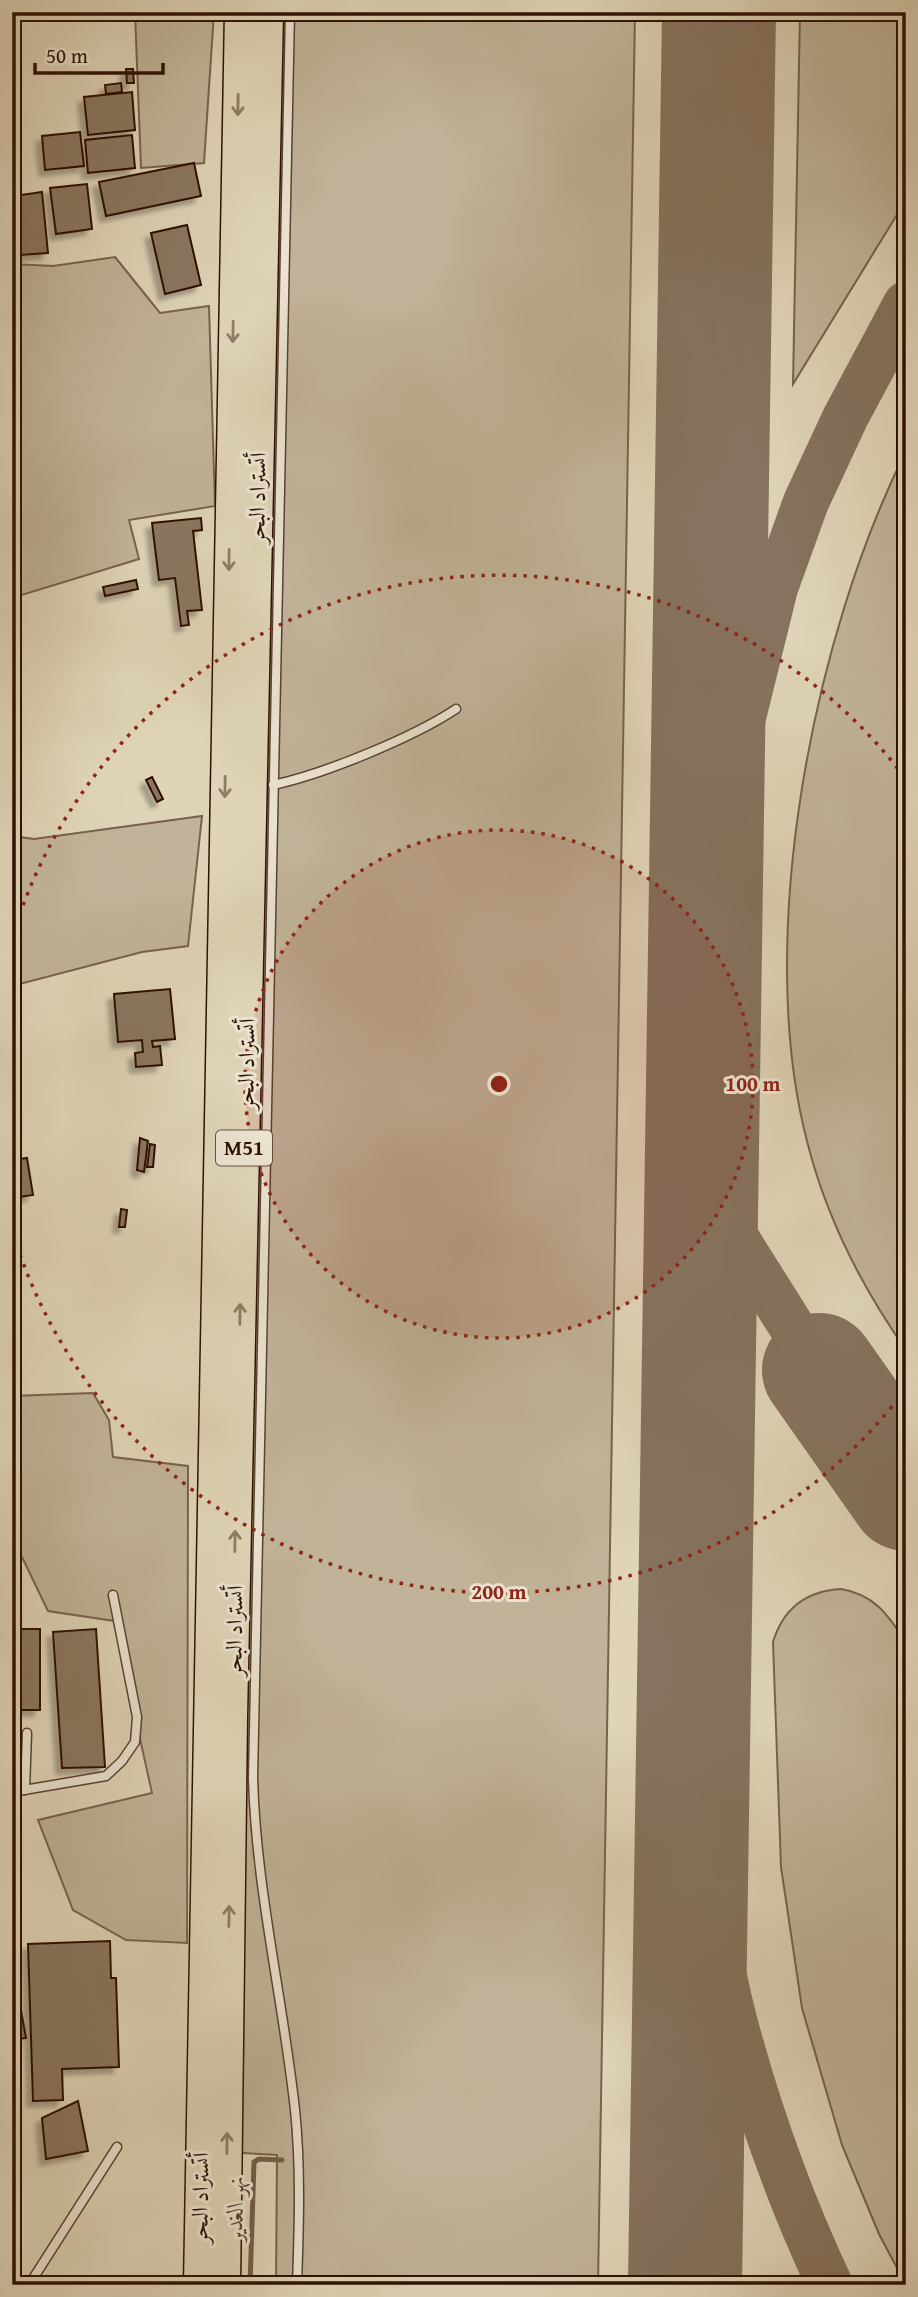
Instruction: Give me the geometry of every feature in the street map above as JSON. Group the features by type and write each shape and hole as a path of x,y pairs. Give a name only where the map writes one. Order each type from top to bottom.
{"highway":[{"name":"أتستراد البحر","path":"199,2285 240,12"},
{"name":"أتستراد البحر","path":"225,2285 232,1717 268,12"}],"lane":[{"path":"290,12 253,1778 256,1834 295,2111 299,2198 298,2285"},
{"path":"273,785 312,774 417,731 456,709"},
{"path":"12,1792 106,1776 122,1761 135,1742 137,1717 113,1595"},
{"path":"26,1790 27,1733"},
{"path":"29,2285 117,2147"}],"shaded area":[{"path":"135,12 214,12 204,163 141,168"},
{"path":"264,12 635,12 598,2285 276,2285 277,2155 226,2152"},
{"path":"800,12 906,12 906,200 793,384"},
{"path":"115,257 160,313 209,306 215,506 129,520 139,559 12,598 12,264 53,266"},
{"path":"906,451 906,1350 860,1276 835,1224 815,1169 792,1061 787,974 791,883 802,790 820,698 844,609 873,526"},
{"path":"202,816 188,946 142,952 12,986 12,836 34,839"},
{"path":"93,1393 109,1420 113,1457 188,1466 187,1943 126,1940 73,1910 38,1820 152,1793 114,1621 48,1611 22,1557 12,1557 12,1396"},
{"path":"841,1589 863,1596 879,1607 906,1642 906,2285 879,2234 842,2145 802,2008 781,1867 773,1642 783,1620 798,1604 817,1593"}],"building":[{"path":"126,69 133,69 134,83 127,83"},
{"path":"121,83 122,92 106,94 105,85"},
{"path":"132,92 135,130 88,135 84,97"},
{"path":"80,132 84,166 45,170 42,136"},
{"path":"132,135 135,168 88,173 85,140"},
{"path":"194,163 201,196 106,216 99,182"},
{"path":"87,184 92,229 56,234 50,188"},
{"path":"42,192 48,253 20,255 14,196"},
{"path":"187,225 201,285 165,294 151,233"},
{"path":"201,518 202,530 193,531 202,610 187,611 189,625 181,626 175,578 159,580 152,523"},
{"path":"136,580 138,589 105,596 103,587"},
{"path":"152,777 163,799 157,802 146,780"},
{"path":"170,989 175,1039 152,1041 153,1047 160,1046 162,1065 136,1067 135,1053 143,1052 142,1040 118,1042 114,994"},
{"path":"140,1138 148,1141 144,1172 137,1170"},
{"path":"150,1144 155,1145 153,1167 147,1167"},
{"path":"12,1155 13,1160 27,1158 33,1195 12,1198"},
{"path":"121,1209 127,1210 125,1227 119,1227"},
{"path":"12,1603 13,1629 40,1629 40,1710 12,1710"},
{"path":"96,1629 105,1767 62,1768 53,1632"},
{"path":"110,1941 111,1978 116,1978 119,2067 62,2069 63,2100 33,2101 28,1944"},
{"path":"12,1960 26,2038 12,2040"},
{"path":"78,2101 88,2151 46,2159 42,2118"}],"waterway":[{"name":"نهر الغدير","path":"250,2285 254,2162 259,2159 282,2160"}],"taxiway":[{"path":"704,1016 715,951 727,782 775,588 806,502 845,418 906,304"},
{"path":"702,1184 819,1370"},
{"path":"693,1773 715,1928 734,2020 776,2154 830,2285"}],"runway":[{"path":"685,2285 719,12"},
{"path":"819,1370 906,1494"}]}
